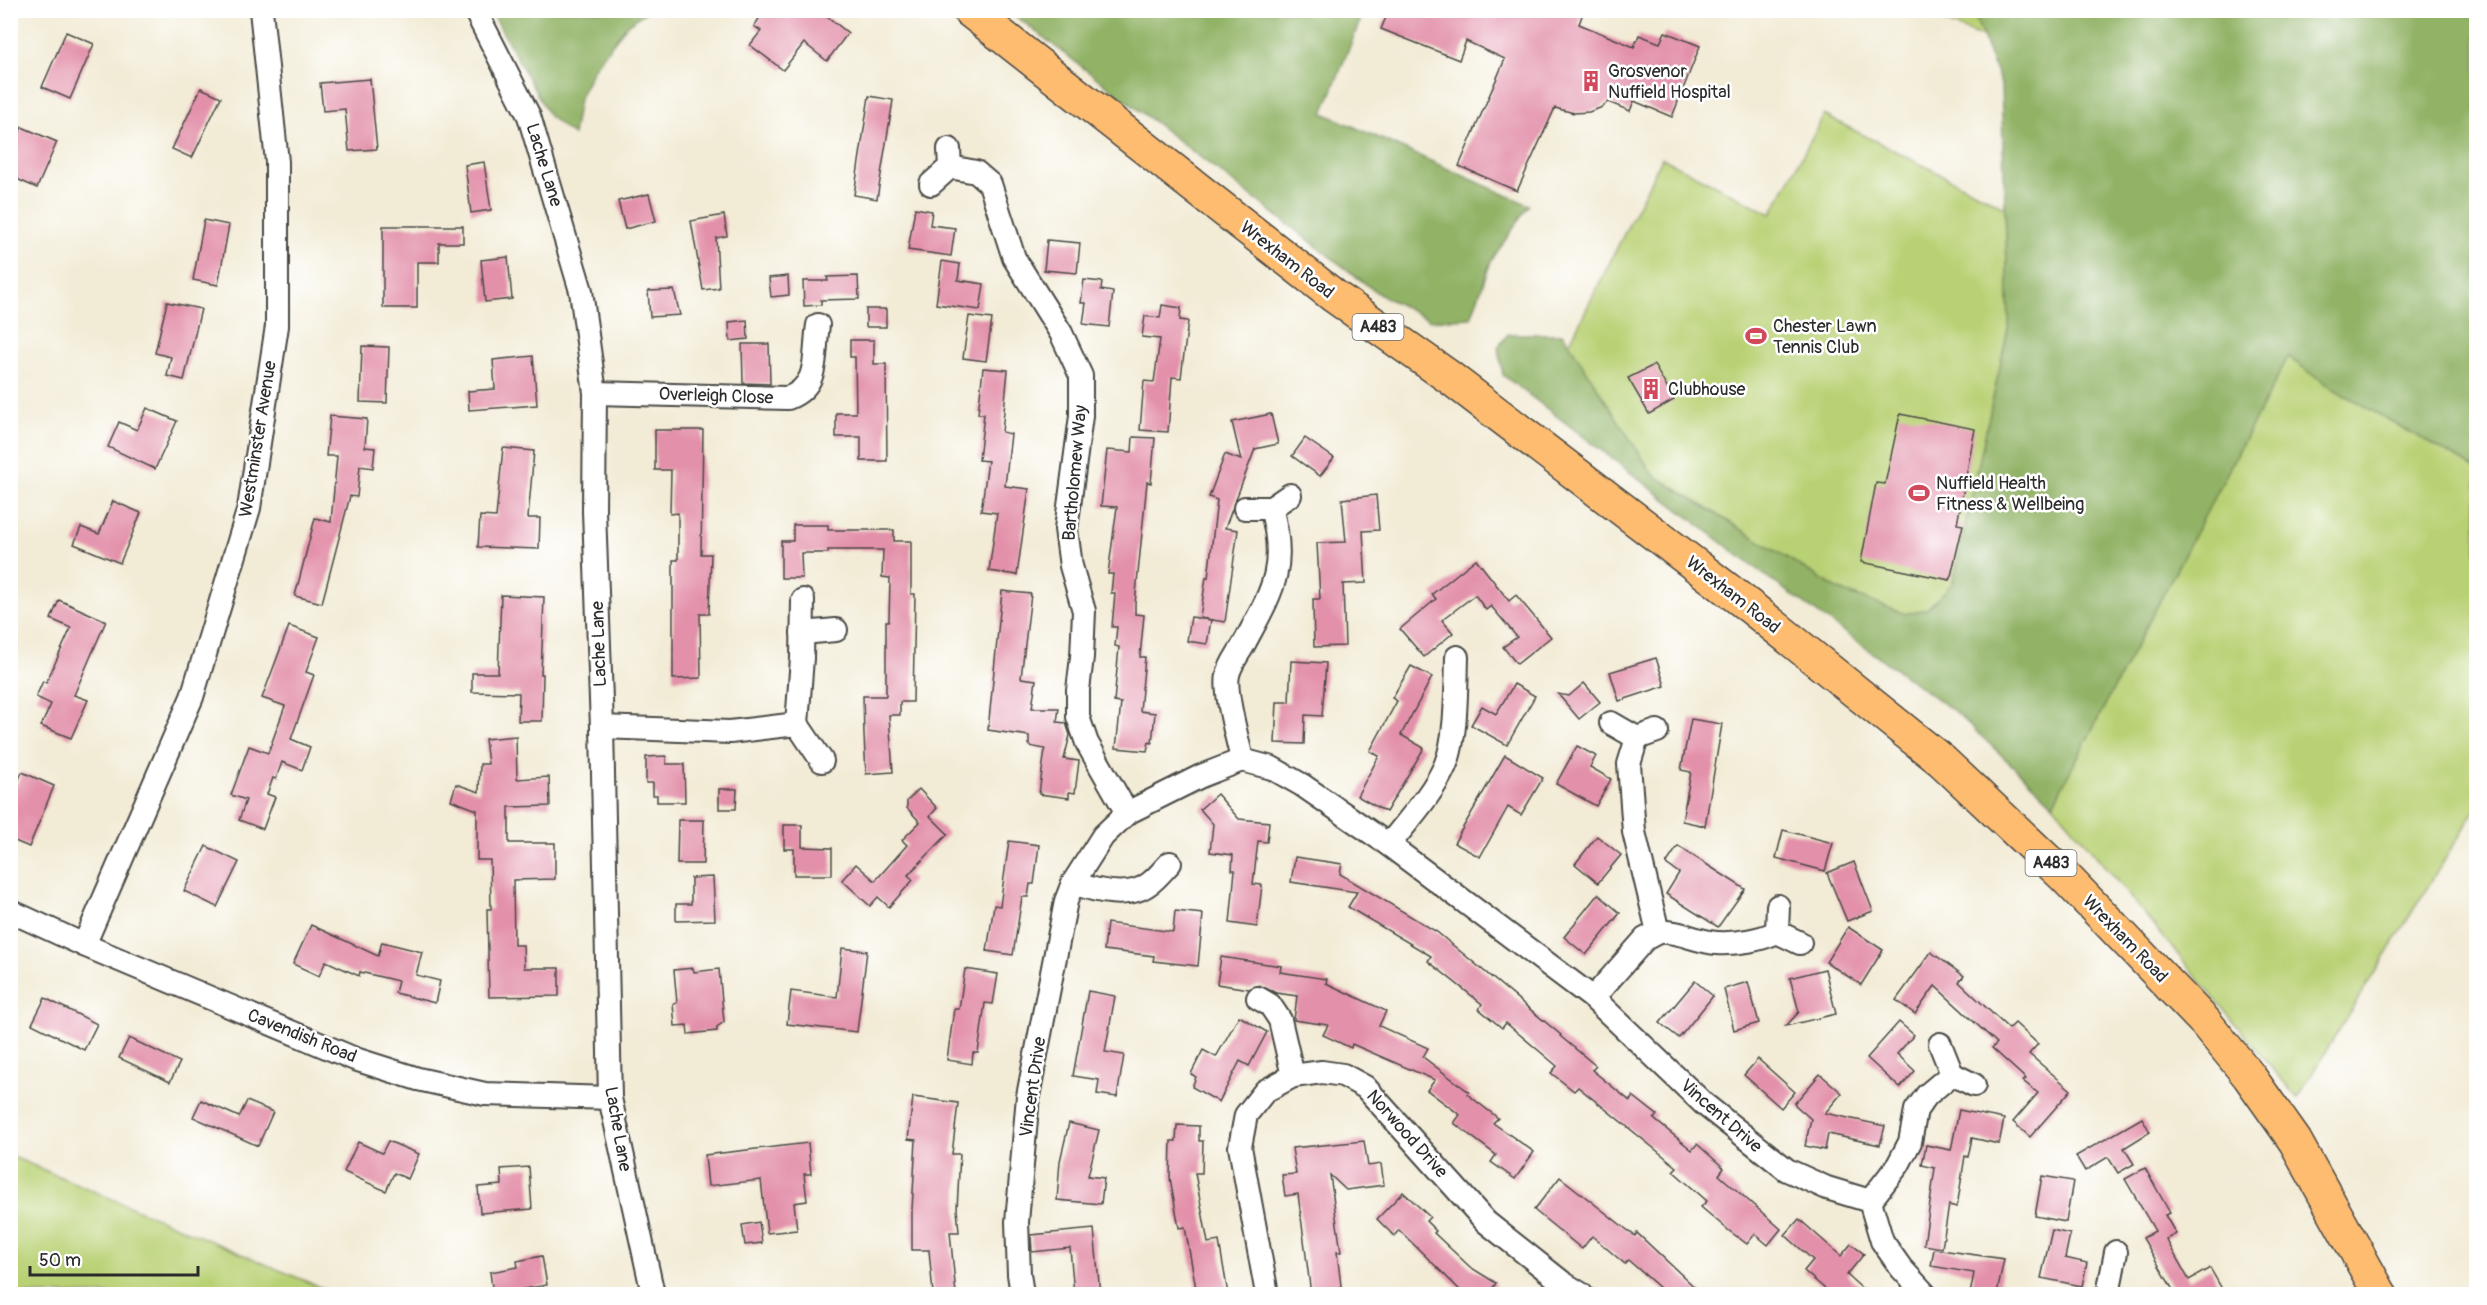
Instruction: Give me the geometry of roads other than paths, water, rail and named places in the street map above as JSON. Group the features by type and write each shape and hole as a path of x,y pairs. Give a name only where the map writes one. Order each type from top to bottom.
{"highway":[{"name":"Wrexham Road","path":"969,10 1325,289 1449,377 1743,602 1942,761 2066,878 2220,1040 2249,1076 2295,1141 2380,1294"}],"street":[{"name":"Westminster Avenue","path":"84,945 192,697 249,508 277,326 277,162 261,10"},
{"name":"Lache Lane","path":"475,10 529,116 581,291 595,393 594,511 602,727 610,1098 653,1294"},
{"name":"Bartholomew Way","path":"931,184 950,158 976,172 990,184 1014,258 1061,333 1081,376 1081,416 1066,529 1071,566 1084,611 1078,717 1087,743 1127,813"},
{"name":"Overleigh Close","path":"595,393 788,398 800,393 812,379 818,325"},
{"path":"1245,508 1271,508 1290,495"},
{"path":"1242,760 1229,693 1228,674 1267,600 1277,575 1278,534 1271,508"},
{"path":"803,600 797,724 822,761"},
{"path":"802,633 836,630"},
{"path":"1389,845 1446,765 1452,731 1457,657"},
{"path":"1611,723 1647,735 1629,764 1634,832 1658,932"},
{"path":"602,727 730,732 797,724"},
{"name":"Vincent Drive","path":"1022,1294 1017,1222 1028,1096 1066,901 1073,883 1103,836 1127,813 1201,776 1242,760 1272,768 1302,785 1389,845 1593,998 1704,1104 1787,1170 1827,1188 1870,1202"},
{"path":"1073,883 1096,890 1132,892 1149,884 1170,863"},
{"path":"1777,932 1778,906"},
{"name":"Cavendish Road","path":"10,911 84,945 355,1059 418,1079 485,1094 610,1098"},
{"path":"1593,998 1645,939 1658,932 1671,931 1716,943 1764,939 1777,932"},
{"path":"1777,932 1800,944"},
{"path":"1258,998 1270,1005 1280,1020 1293,1076"},
{"path":"1940,1044 1952,1074 1974,1085"},
{"name":"Norwood Drive","path":"1267,1294 1240,1148 1246,1115 1265,1091 1293,1076 1322,1072 1343,1075 1365,1087 1486,1222 1563,1283 1581,1294"},
{"path":"1925,1294 1901,1269 1882,1241 1870,1202 1898,1165 1910,1142 1916,1110 1927,1095 1952,1074"},
{"path":"2110,1294 2116,1252"}],"place":[{"name":"Grosvenor Nuffield Hospital","path":"1591,81"},
{"name":"Chester Lawn Tennis Club","path":"1756,336"},
{"name":"Clubhouse","path":"1651,389"},
{"name":"Nuffield Health Fitness & Wellbeing","path":"1919,493"}]}
